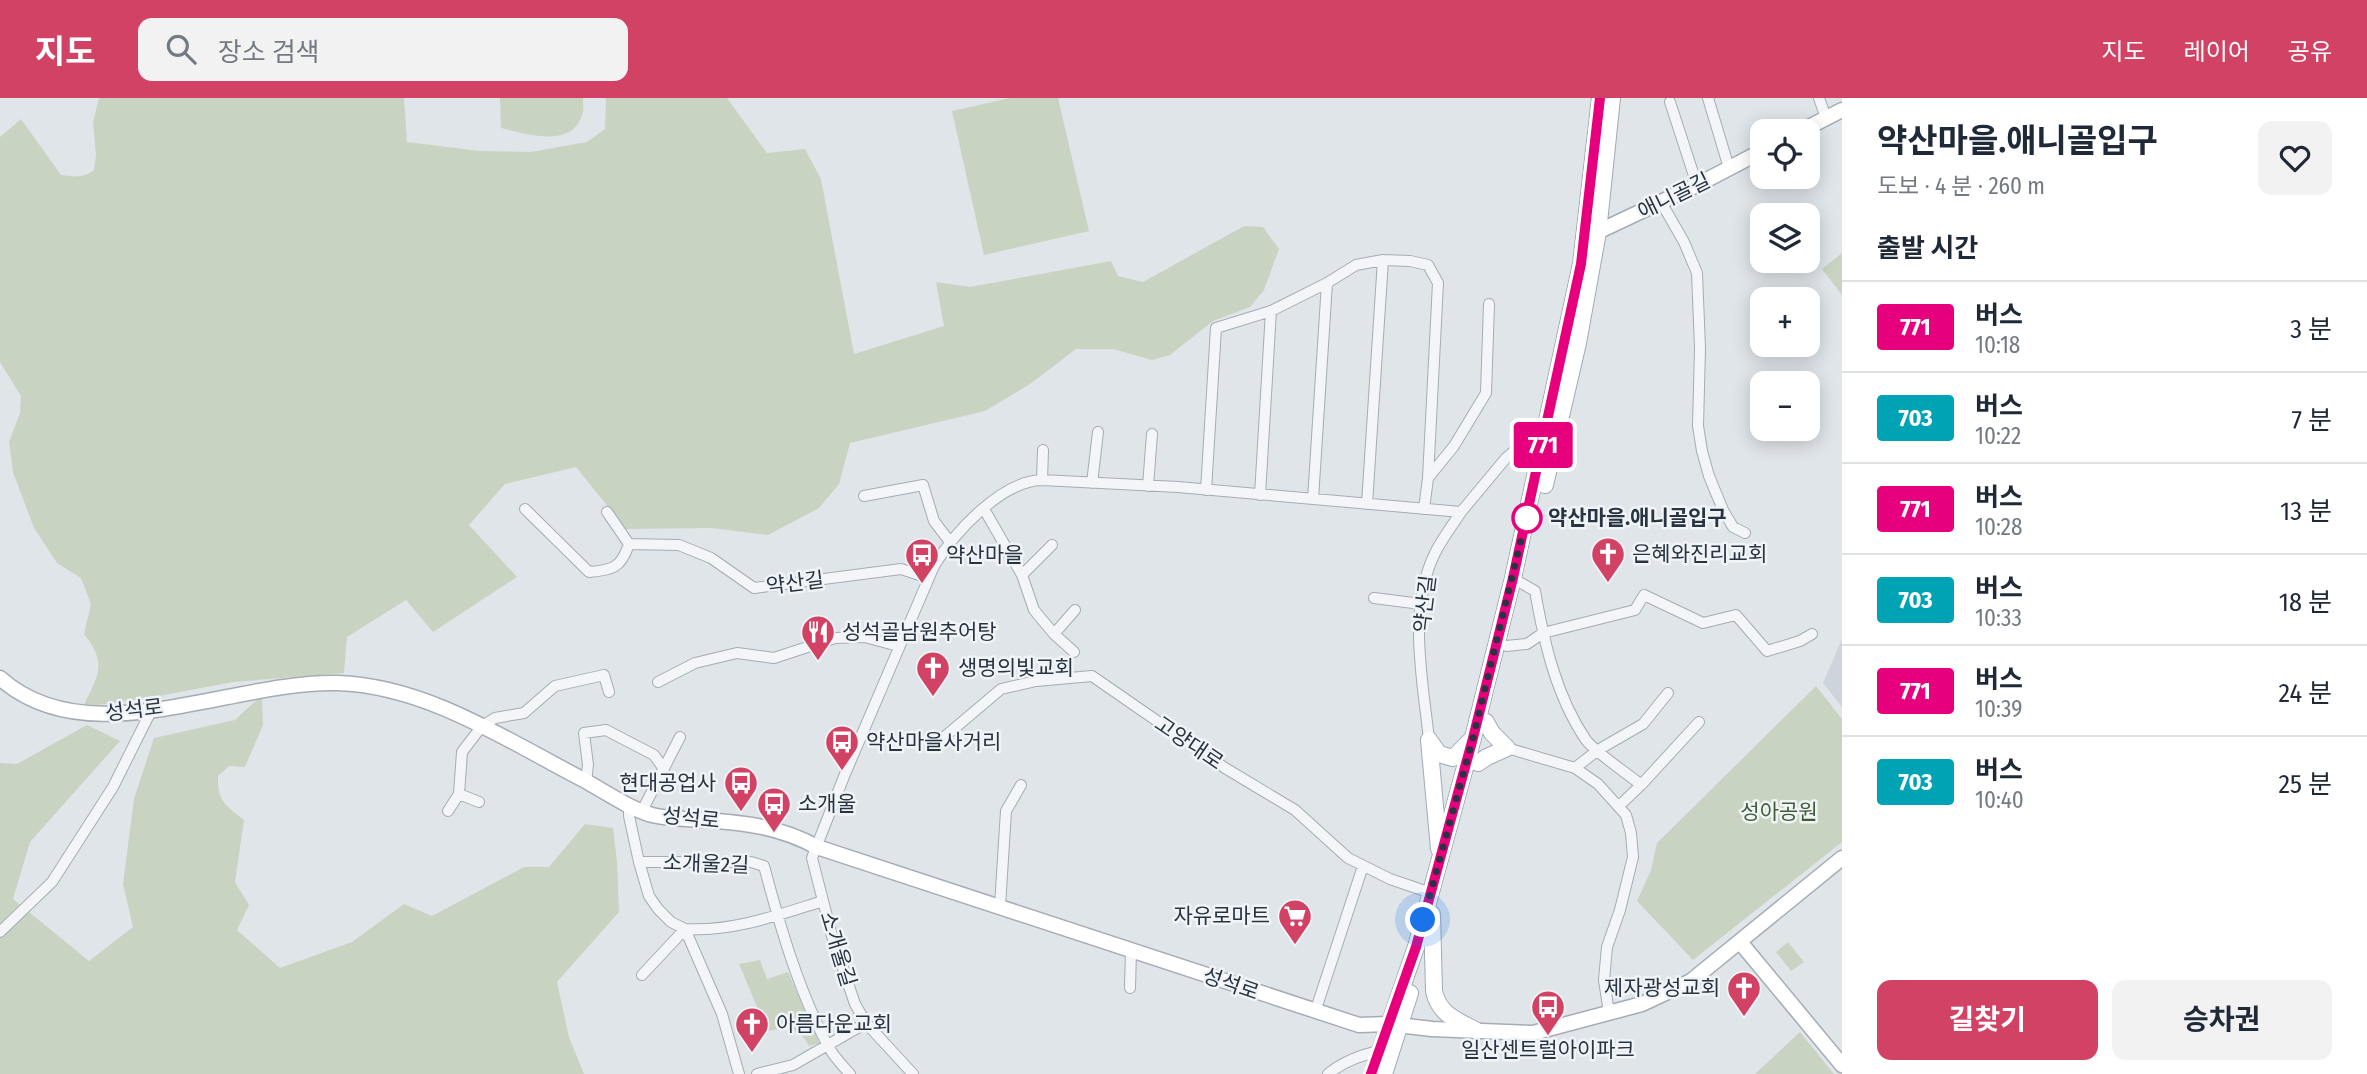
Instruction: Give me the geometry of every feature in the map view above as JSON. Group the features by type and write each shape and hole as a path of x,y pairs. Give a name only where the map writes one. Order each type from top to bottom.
{"main road":[{"path":"1591,235 1600,98"},
{"path":"1371,1074 1395,1024 1478,763 1521,583 1555,419 1581,264 1591,235 1612,98"},
{"path":"1384,1074 1555,419"},
{"path":"1478,763 1507,748 1492,733 1486,722"},
{"path":"1429,740 1439,754 1453,758 1473,738"},
{"path":"1429,740 1440,859"},
{"path":"1432,914 1436,1003 1447,1014 1477,1031"}],"street":[{"path":"1708,98 1729,168"},
{"path":"1819,98 1826,118"},
{"path":"1670,102 1697,185"},
{"path":"1820,121 1842,110"},
{"name":"애니골길","path":"1591,235 1750,157"},
{"path":"1661,202 1684,242 1697,273 1700,348 1698,426 1702,451 1709,477 1723,510 1733,527 1745,533"},
{"path":"1367,504 1383,260"},
{"path":"1206,490 1216,328 1271,311 1356,265 1383,260 1410,261 1428,265 1438,283 1424,509"},
{"path":"1313,499 1327,283"},
{"path":"1428,478 1454,446 1486,393 1489,304"},
{"path":"1260,495 1271,311"},
{"name":"약산길","path":"1429,740 1420,640 1421,604 1427,573 1435,554 1461,513 1506,458 1555,419"},
{"path":"1092,483 1098,432"},
{"path":"1148,486 1152,435"},
{"path":"1042,480 1043,450"},
{"path":"817,847 898,646 929,578 950,542 984,509 1015,486 1029,480 1042,480 1148,486 1461,513"},
{"path":"864,496 923,485 934,522 950,542"},
{"path":"525,509 589,572 609,571 624,561 629,544 607,512"},
{"path":"984,509 1022,575 1034,610 1074,652"},
{"name":"약산길","path":"629,544 679,545 711,558 754,588 901,569 929,578"},
{"path":"1022,575 1052,545"},
{"path":"1521,583 1535,591 1543,633 1565,700 1588,742 1641,785"},
{"path":"1506,646 1527,644 1543,633 1635,610 1644,595 1703,623 1736,615 1768,651 1800,641 1812,634"},
{"path":"1374,598 1421,604"},
{"path":"1054,634 1074,610"},
{"path":"658,682 695,663 737,653 774,658 835,638 865,637 898,646"},
{"path":"448,811 459,794 462,752 482,726 495,718 524,713 555,686 604,675 609,692"},
{"name":"고양대로","path":"943,738 1000,689 1036,681 1093,677 1225,768 1295,810 1348,859 1390,879 1431,893"},
{"name":"성석로","path":"0,678 33,701 72,713 95,714 152,709 297,685 336,683 375,686 429,702 482,726 635,808 669,818 752,824 795,835 817,847 1359,1025 1395,1024 1533,1033 1642,1004 1691,981 1842,858"},
{"path":"1575,768 1598,750 1643,724 1668,693"},
{"path":"0,932 52,882 113,788 152,709"},
{"path":"1619,806 1699,722"},
{"path":"586,782 588,765 584,733 606,730 654,755 664,768"},
{"path":"680,737 664,768 629,816 649,896 658,909 671,922 685,929 708,930 777,916 823,901"},
{"path":"1507,748 1575,768 1598,784 1626,815 1633,857 1620,910 1607,947 1604,980 1609,1013"},
{"path":"1000,906 1006,811 1021,786"},
{"path":"459,794 479,803"},
{"name":"소개울길","path":"817,847 813,862 832,936 855,1004 866,1023 913,1074"},
{"name":"소개울2길","path":"639,862 751,862 764,866 777,916 803,989 828,1046 850,1074"},
{"path":"1315,1012 1363,866"},
{"path":"642,975 685,929"},
{"path":"685,929 722,1014 739,1074"},
{"path":"1740,942 1842,1065"},
{"path":"1130,988 1131,950"},
{"path":"757,1074 793,1065 866,1023"},
{"path":"1328,1074 1357,1056 1380,1051"}],"shaded area":[{"path":"1842,639 1842,707 1823,683"}],"green space":[{"path":"99,98 404,98 407,142 480,151 531,152 587,142 605,129 606,98 727,98 767,153 805,149 821,179 854,354 944,326 936,282 970,287 1111,261 1118,276 1143,282 1244,226 1263,227 1279,249 1264,290 1250,307 1213,321 1170,355 1152,360 1113,349 1076,349 1030,384 985,411 850,443 839,484 819,508 768,535 711,528 626,529 576,467 505,484 469,525 517,577 433,632 406,600 347,637 344,673 233,682 83,707 98,670 96,654 84,634 91,604 81,578 57,563 34,528 13,472 9,442 20,413 21,396 0,362 0,137 21,119 61,175 82,176 94,170 96,155 93,122"},
{"path":"500,98 583,98 583,111 577,126 568,132 558,136 535,135 501,128"},
{"path":"1010,98 1058,98 1089,231 984,255 952,111"},
{"path":"1842,253 1842,295 1822,269"},
{"name":"성아공원","path":"1816,686 1842,719 1842,842 1693,960 1637,901 1651,870 1657,843"},
{"path":"262,695 263,725 245,767 229,766 218,776 218,784 224,802 244,820 235,882 249,905 237,930 280,968 352,942 404,904 432,916 524,867 549,867 585,824 613,828 619,912 557,982 569,1037 584,1074 0,1074 0,763 17,764 87,725 120,741 30,842 13,899 89,961 133,927 123,884 134,799 154,738 235,720"},
{"path":"1788,942 1804,962 1791,971 1776,952"},
{"path":"760,960 767,979 788,972 819,1043 809,1046 801,1035 791,1030 767,1031 739,964"},
{"path":"1800,1032 1834,1074 1755,1074"}],"bus line":[{"name":"771","path":"1371,1074 1416,947 1513,578 1581,264 1600,98"}],"place":[{"name":"약산마을.애니골입구","path":"1527,518"},
{"name":"은혜와진리교회","path":"1608,584"},
{"name":"약산마을","path":"922,585"},
{"name":"성석골남원추어탕","path":"818,662"},
{"name":"생명의빛교회","path":"933,698"},
{"name":"약산마을사거리","path":"842,772"},
{"name":"현대공업사","path":"741,813"},
{"name":"소개울","path":"774,834"},
{"name":"자유로마트","path":"1295,946"},
{"name":"제자광성교회","path":"1744,1018"},
{"name":"일산센트럴아이파크","path":"1548,1037"},
{"name":"아름다운교회","path":"752,1054"}],"route":[{"path":"1423,920 1473,738 1528,511 1527,518"}]}
